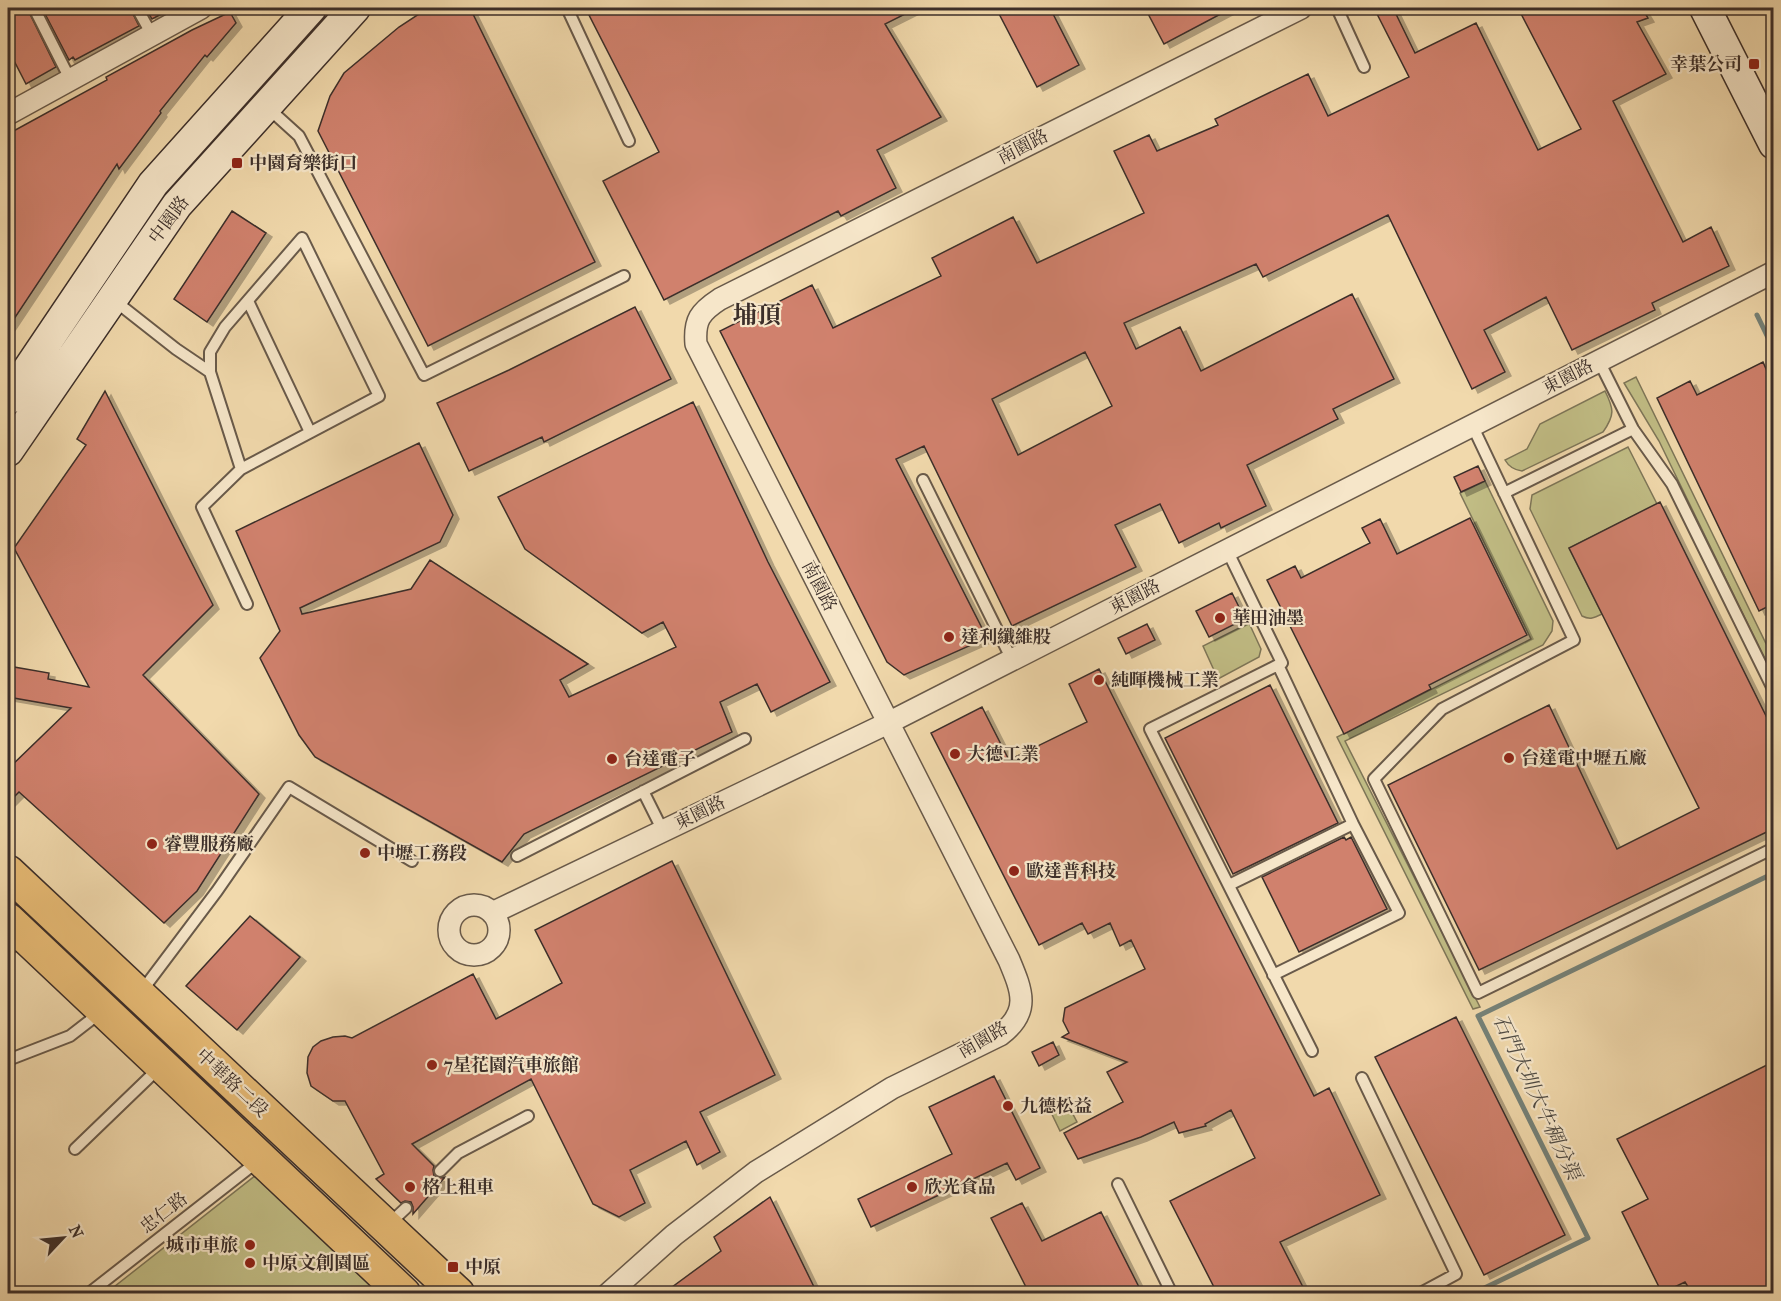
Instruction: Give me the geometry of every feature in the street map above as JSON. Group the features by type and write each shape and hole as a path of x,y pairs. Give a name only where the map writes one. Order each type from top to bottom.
{"main road":[{"name":"中園路","path":"8,399 153,184 311,8"},
{"name":"中園路","path":"8,451 177,205 354,8"},
{"path":"1705,8 1763,113 1773,144"},
{"name":"中華路二段","path":"8,872 121,1003 161,1066 404,1293"},
{"name":"中華路二段","path":"13,935 121,1003 396,1217 458,1293"}],"street":[{"path":"8,114 201,8"},
{"name":"南園路","path":"608,1293 674,1235 756,1172 892,1088 1000,1035 1017,1019 1022,999 1009,960 696,344 695,332 698,318 720,299 1301,8"},
{"name":"東園路","path":"492,913 888,723 1773,272"}],"lane":[{"path":"34,8 70,79"},
{"path":"137,8 152,35"},
{"path":"567,8 629,141"},
{"path":"1337,8 1364,67"},
{"path":"266,106 299,136 424,375 624,276"},
{"path":"241,469 210,372 210,352 225,327 302,238 379,396 241,469 202,507 247,604"},
{"path":"112,299 176,349 210,372"},
{"path":"248,301 310,432"},
{"path":"1599,361 1633,429 1672,484 1773,691"},
{"path":"1472,425 1574,640 1442,709 1374,779 1478,993 1773,848"},
{"path":"1504,493 1633,429"},
{"path":"923,480 1012,660"},
{"path":"1227,550 1282,663 1150,729 1312,1051"},
{"path":"1273,975 1399,913 1353,824 1278,665"},
{"path":"518,856 745,739"},
{"path":"8,1060 70,1036 121,1003 217,891 289,788 412,861"},
{"path":"643,791 663,831"},
{"path":"1229,885 1353,824"},
{"path":"75,1149 161,1066"},
{"path":"1362,1078 1456,1274 1419,1293"},
{"path":"440,1171 458,1153 528,1116"},
{"name":"忠仁路","path":"88,1293 261,1158"},
{"path":"1118,1184 1172,1293"}],"shaded area":[{"path":"1636,377 1773,658 1773,676 1659,441 1624,383"},
{"path":"1605,391 1612,412 1610,421 1603,432 1522,471 1512,468 1505,460 1527,449 1540,424"},
{"path":"1628,447 1657,504 1569,548 1602,614 1587,618 1582,616 1530,509 1532,495"},
{"path":"1485,481 1553,621 1552,631 1543,645 1345,741 1480,1007 1473,1009 1337,737 1531,639 1460,493"},
{"path":"1249,623 1261,649 1259,657 1218,679 1203,646"},
{"path":"1064,1097 1077,1122 1060,1131 1048,1106 1055,1098"},
{"name":"中原文創園區","path":"261,1171 388,1294 105,1294"}],"building":[{"path":"8,8 27,8 56,67 26,84 8,49"},
{"path":"42,8 130,8 139,26 75,60 73,57 69,60"},
{"path":"145,8 173,8 152,19"},
{"path":"428,8 470,8 595,262 428,346 318,131 330,96 344,73 399,27"},
{"path":"603,8 917,8 885,24 941,117 877,150 896,188 841,216 838,211 664,300 603,181 659,152 589,15"},
{"path":"996,8 1050,8 1079,65 1037,87"},
{"path":"1145,8 1232,8 1164,44"},
{"path":"1374,8 1393,8 1415,53 1476,23 1538,150 1581,129 1518,8 1642,8 1648,18 1637,22 1666,74 1613,101 1683,242 1711,227 1729,266 1652,303 1655,310 1572,350 1546,297 1484,330 1505,372 1472,389 1388,215 1263,277 1256,264 1124,323 1136,349 1180,327 1201,371 1352,294 1394,379 1333,409 1338,419 1247,465 1266,506 1221,528 1219,523 1179,543 1160,504 1115,525 1136,567 1012,626 924,446 896,459 987,638 904,675 887,662 720,331 812,285 833,328 941,276 932,258 1013,217 1037,263 1144,213 1114,151 1149,135 1157,151 1218,125 1215,119 1308,74 1328,116 1409,77","holes":["1085,352 1112,406 1018,455 992,399"]},
{"path":"230,12 236,23 207,57 205,55 160,111 161,113 119,169 117,164 8,328 8,134 107,80 106,77"},
{"path":"232,211 266,233 207,322 174,299"},
{"path":"635,307 671,379 544,442 542,437 469,471 437,403"},
{"path":"1763,362 1773,385 1773,604 1759,611 1657,398 1690,381 1697,395"},
{"path":"105,391 213,605 143,675 259,794 197,891 164,923 19,792 8,803 8,769 71,708 8,697 8,666 49,673 48,679 89,687 14,548 86,445 77,439"},
{"path":"693,402 768,562 830,682 771,712 757,684 720,702 732,732 524,834 502,862 315,757 299,735 260,658 280,631 236,531 419,443 453,515 440,542 300,608 302,614 411,589 430,560 588,664 560,680 569,697 676,647 663,622 642,633 525,549 498,497"},
{"path":"1478,466 1485,481 1461,492 1454,477"},
{"name":"台達電中壢五廠","path":"1660,502 1773,730 1773,829 1479,970 1388,785 1549,705 1617,849 1699,808 1569,548"},
{"path":"1470,518 1527,635 1429,685 1431,689 1344,734 1267,580 1295,566 1301,578 1370,543 1362,528 1380,519 1397,554"},
{"path":"1232,593 1245,619 1209,637 1196,611"},
{"path":"1147,624 1155,640 1126,654 1118,638"},
{"path":"1099,669 1314,1096 1329,1088 1380,1195 1280,1242 1306,1293 1217,1293 1170,1201 1255,1158 1231,1110 1205,1124 1206,1126 1179,1133 1174,1122 1141,1137 1078,1159 1064,1133 1123,1102 1107,1072 1127,1062 1062,1037 1069,1033 1063,1021 1065,1008 1145,969 1131,940 1120,946 1110,923 1088,934 1082,923 1039,945 931,733 982,707 1009,760 1087,722 1069,684"},
{"path":"1270,685 1338,823 1233,874 1165,738"},
{"path":"1344,837 1346,840 1351,837 1387,909 1299,952 1262,877"},
{"path":"672,861 775,1075 700,1112 720,1152 697,1165 686,1141 630,1170 645,1203 619,1217 593,1204 531,1079 412,1144 434,1166 434,1176 445,1177 413,1214 411,1202 401,1203 376,1179 384,1174 345,1101 333,1101 311,1086 307,1073 308,1057 313,1047 333,1037 352,1038 473,974 496,1019 562,983 535,930"},
{"path":"250,916 300,957 237,1030 186,986"},
{"path":"1456,1017 1565,1235 1484,1275 1375,1057"},
{"path":"1053,1042 1059,1055 1039,1066 1032,1052"},
{"path":"1773,1062 1773,1293 1692,1293 1685,1282 1662,1293 1622,1212 1648,1199 1617,1139"},
{"path":"994,1076 1040,1168 1016,1180 1007,1163 871,1227 858,1199 952,1154 929,1107"},
{"path":"770,1197 817,1293 664,1293 721,1251 714,1237"},
{"path":"1022,1203 1042,1241 1101,1212 1142,1293 1029,1293 991,1218"}],"waterway":[{"name":"石門大圳大牛稠分渠","path":"1757,315 1774,350"},
{"name":"石門大圳大牛稠分渠","path":"1472,1294 1588,1238 1478,1016 1774,873"}],"place":[{"name":"幸葉公司","path":"1754,64"},
{"name":"中園育樂街口","path":"237,163"},
{"name":"華田油墨","path":"1220,618"},
{"name":"達利纖維股","path":"949,637"},
{"name":"純暉機械工業","path":"1099,680"},
{"name":"大德工業","path":"955,754"},
{"name":"台達電中壢五廠","path":"1509,758"},
{"name":"台達電子","path":"612,759"},
{"name":"睿豐服務廠","path":"152,844"},
{"name":"中壢工務段","path":"365,853"},
{"name":"歐達普科技","path":"1014,871"},
{"name":"7星花園汽車旅館","path":"432,1065"},
{"name":"九德松益","path":"1008,1106"},
{"name":"格上租車","path":"410,1187"},
{"name":"欣光食品","path":"912,1187"},
{"name":"城市車旅","path":"250,1245"},
{"name":"中原文創園區","path":"250,1263"},
{"name":"中原","path":"453,1267"}],"district":[{"name":"埔頂","path":"757,315"}]}
